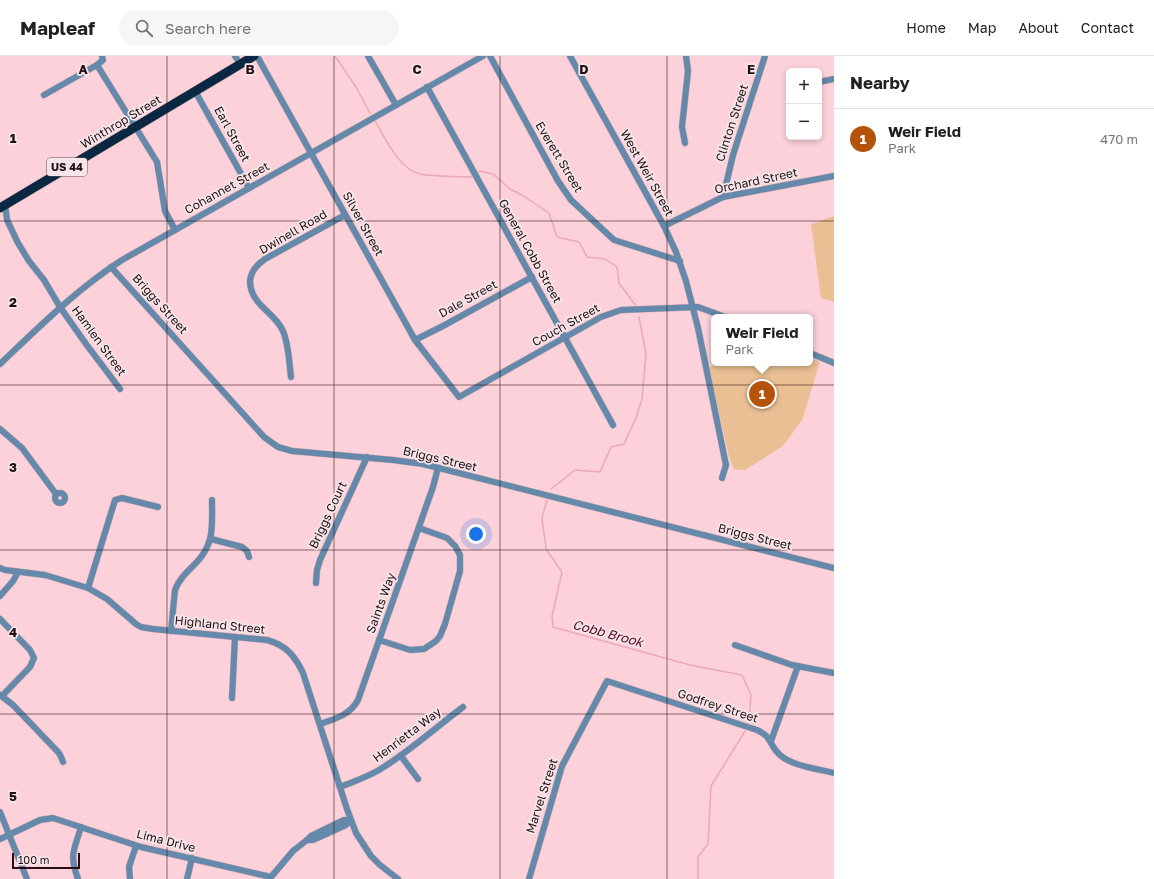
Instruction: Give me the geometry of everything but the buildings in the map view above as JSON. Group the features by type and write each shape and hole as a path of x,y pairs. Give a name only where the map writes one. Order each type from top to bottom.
{"highway":[{"name":"Winthrop Street","path":"3,206 254,56"}],"street":[{"path":"44,95 97,65 103,60 102,56"},
{"path":"234,56 240,64"},
{"name":"Silver Street","path":"257,56 415,340 460,397"},
{"path":"368,56 396,105"},
{"name":"Cohannet Street","path":"1,362 60,307 111,267 483,56"},
{"name":"Everett Street","path":"490,56 560,184 571,200 614,240 680,261"},
{"name":"West Weir Street","path":"570,56 664,226 680,261 692,307 726,465 722,478"},
{"path":"686,56 688,71 682,127 686,143"},
{"name":"Clinton Street","path":"723,197 731,160 765,56"},
{"path":"97,65 157,162 165,211 175,230"},
{"path":"822,81 834,79"},
{"name":"General Cobb Street","path":"427,88 613,425"},
{"name":"Earl Street","path":"195,91 250,188"},
{"name":"Orchard Street","path":"664,226 723,197 834,176"},
{"name":"Hamlen Street","path":"3,206 7,220 18,244 44,280 60,307 86,344 120,389"},
{"name":"Dwinell Road","path":"291,377 285,336 277,321 255,299 250,284 251,274 257,266 265,260 345,215"},
{"name":"Briggs Street","path":"111,267 268,441 278,447 292,451 411,462 834,568"},
{"name":"Dale Street","path":"415,340 532,277"},
{"name":"Couch Street","path":"460,397 612,312 621,310 692,307 703,308 718,314"},
{"path":"813,354 834,363"},
{"path":"0,429 22,448 56,494"},
{"name":"Briggs Court","path":"316,583 317,570 320,560 367,457"},
{"name":"Saints Way","path":"320,724 343,716 355,705 434,487 438,468"},
{"path":"88,588 115,500 122,498 158,507"},
{"path":"171,631 175,590 177,585 180,579 198,561 211,539 212,500"},
{"path":"379,640 410,650 424,649 436,641 445,624 460,571 460,554 456,546 447,538 419,528"},
{"path":"211,539 242,547 249,557"},
{"name":"Highland Street","path":"0,568 5,570 45,575 88,588 107,599 136,624 147,629 273,641 284,647 293,655 302,673 320,724 350,820 358,837 368,852 380,865 398,879"},
{"path":"0,596 18,572"},
{"path":"0,619 30,650 34,658 30,667 1,695 59,752 63,762"},
{"path":"232,698 235,637"},
{"path":"735,645 798,666 834,673"},
{"path":"771,741 798,666"},
{"name":"Godfrey Street","path":"608,681 757,730 765,735 771,741 777,752 787,760 834,773"},
{"name":"Marvel Street","path":"529,879 562,766 608,681"},
{"name":"Henrietta Way","path":"340,787 378,771 401,756 463,707"},
{"path":"401,756 418,779"},
{"path":"0,812 27,879"},
{"name":"Lima Drive","path":"0,840 40,820 49,818 82,827 136,846 192,858 270,878 293,851 307,840 313,840 340,828 346,825 350,820"},
{"path":"78,879 72,856 82,827"},
{"path":"130,879 129,867 136,846"},
{"path":"188,879 192,858"}],"shaded area":[{"path":"834,216 834,302 821,298 811,224"},
{"path":"813,359 820,362 802,420 783,446 745,470 734,469 729,457 709,368 712,366 813,366"}],"waterway":[{"name":"Cobb Brook","path":"335,56 356,87 370,113"},
{"name":"Cobb Brook","path":"375,121 393,152 399,160 412,171 432,176 470,177 474,175"},
{"name":"Cobb Brook","path":"477,173 480,171 493,174 510,189 549,213 557,237 579,242 587,257 605,259 617,267 619,283 636,306"},
{"name":"Cobb Brook","path":"551,489 575,470 600,472 611,447 624,444 636,418 642,399 646,354 639,317"},
{"name":"Cobb Brook","path":"547,500 542,518 546,549 562,572 552,616 553,627 690,665 742,675 751,695 749,721"},
{"name":"Cobb Brook","path":"698,879 698,857 708,844 711,786 745,731"}],"place":[{"name":"Weir Field","path":"762,394"}]}
